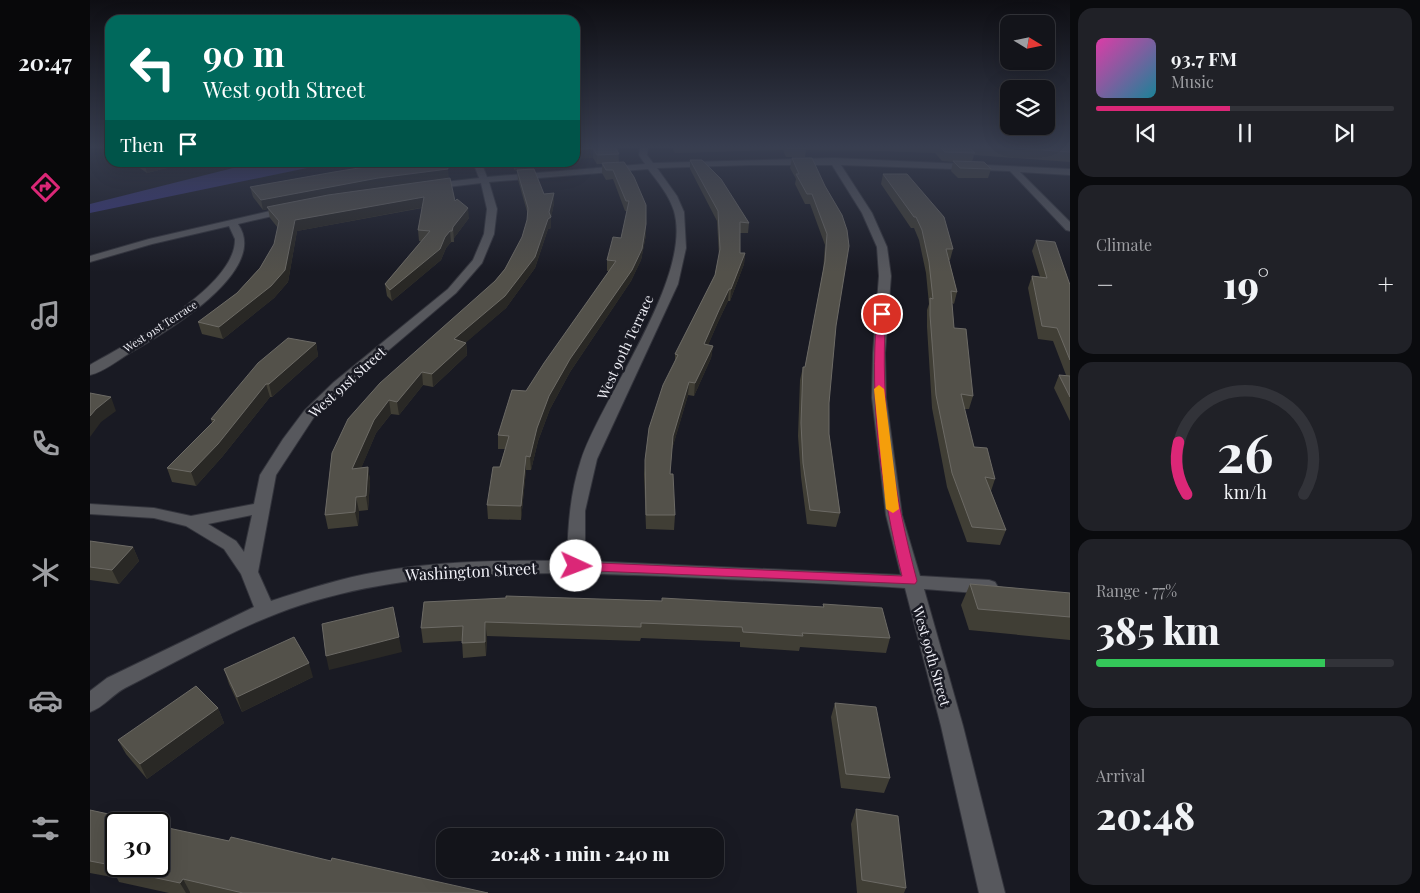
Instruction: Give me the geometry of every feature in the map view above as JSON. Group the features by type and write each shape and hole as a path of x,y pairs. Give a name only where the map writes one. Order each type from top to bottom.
{"street":[{"name":"West 91st Street","path":"249,572 268,475 290,439 309,414 339,386 452,291 478,261 492,221 492,209 487,189"},
{"name":"West 90th Terrace","path":"576,566 577,512 589,459 672,284 681,248 679,212 667,189"},
{"name":"West 90th Street","path":"852,189 867,213 882,247 885,276 878,353 879,398 894,515 910,581 952,726 992,893"},
{"path":"1032,189 1070,228"},
{"path":"90,259 149,242 296,208"},
{"name":"West 91st Terrace","path":"90,371 186,311 223,278 235,262 241,245 239,232 231,222"},
{"path":"191,522 262,508"},
{"path":"90,509 154,513 191,522 230,545 249,572 265,610 114,684 90,703"},
{"name":"Washington Street","path":"265,610 313,594 392,576 490,568 576,566 910,581 1004,589"}],"shaded area":[{"path":"151,189 207,189 90,213 90,204"}],"building":[{"path":"251,189 321,189 261,200"},
{"path":"373,189 452,189 455,201 457,199 468,208 452,231 445,237 440,249 390,290 385,284 430,231 418,230 424,197 295,220 285,270 271,286 219,327 198,322 237,293 260,268 274,244 279,221 267,207"},
{"path":"522,189 542,189 544,194 554,193 549,212 551,217 548,219 535,257 505,296 454,339 466,343 432,374 422,372 397,402 389,400 374,420 352,469 368,467 366,496 356,497 355,512 325,515 332,453 348,419 380,383 495,281 505,269 522,237 528,208"},
{"path":"621,189 639,189 646,205 646,224 642,249 632,270 570,359 549,396 537,428 530,457 526,456 521,506 487,505 493,467 500,467 509,436 498,435 512,390 526,391 616,261 607,260 613,237 621,238 629,201 626,201"},
{"path":"706,189 727,189 749,223 740,222 740,253 745,253 731,289 729,289 704,344 713,346 695,383 689,382 673,436 670,474 673,474 675,515 646,515 645,460 649,428 663,385 678,355 675,354 715,275 720,249 718,211"},
{"path":"804,189 827,189 842,215 847,230 849,246 836,326 829,403 829,434 840,513 810,510 803,463 801,423 803,367 805,367 825,261 827,234 812,194 807,194"},
{"path":"894,189 920,189 944,217 953,249 946,249 957,292 951,291 954,328 966,329 973,396 961,394 974,447 987,448 995,479 985,477 1006,530 972,527 952,473 936,395 930,315 930,298 933,299 929,262 922,230 916,217 914,217"},
{"path":"1036,240 1055,242 1070,285 1070,360 1057,328 1042,326 1032,276 1047,278"},
{"path":"288,338 316,343 269,384 266,384 218,444 191,472 167,468 215,420 211,419 258,363"},
{"path":"1059,375 1070,376 1070,397"},
{"path":"90,393 111,397 90,416"},
{"path":"90,541 133,547 112,570 90,567"},
{"path":"970,584 1070,593 1070,617 978,609"},
{"path":"506,596 662,601 662,598 824,607 823,604 882,608 890,638 802,633 803,636 743,632 742,627 641,623 641,627 485,622 485,642 462,643 463,626 421,628 424,602 506,598"},
{"path":"393,607 399,637 326,656 322,624"},
{"path":"294,637 309,663 237,697 224,669"},
{"path":"196,686 218,708 140,764 118,740"},
{"path":"835,703 876,707 890,778 846,774"},
{"path":"856,809 898,816 906,888 862,880"},
{"path":"90,810 105,813 105,864 90,861"},
{"path":"170,828 229,841 231,837 331,861 332,858 488,893 243,893 183,879 180,883 152,877 170,877"}],"slow traffic":[{"path":"879,389 893,509"}],"route":[{"path":"576,566 910,581 894,515 879,398 878,353 882,314"}]}
